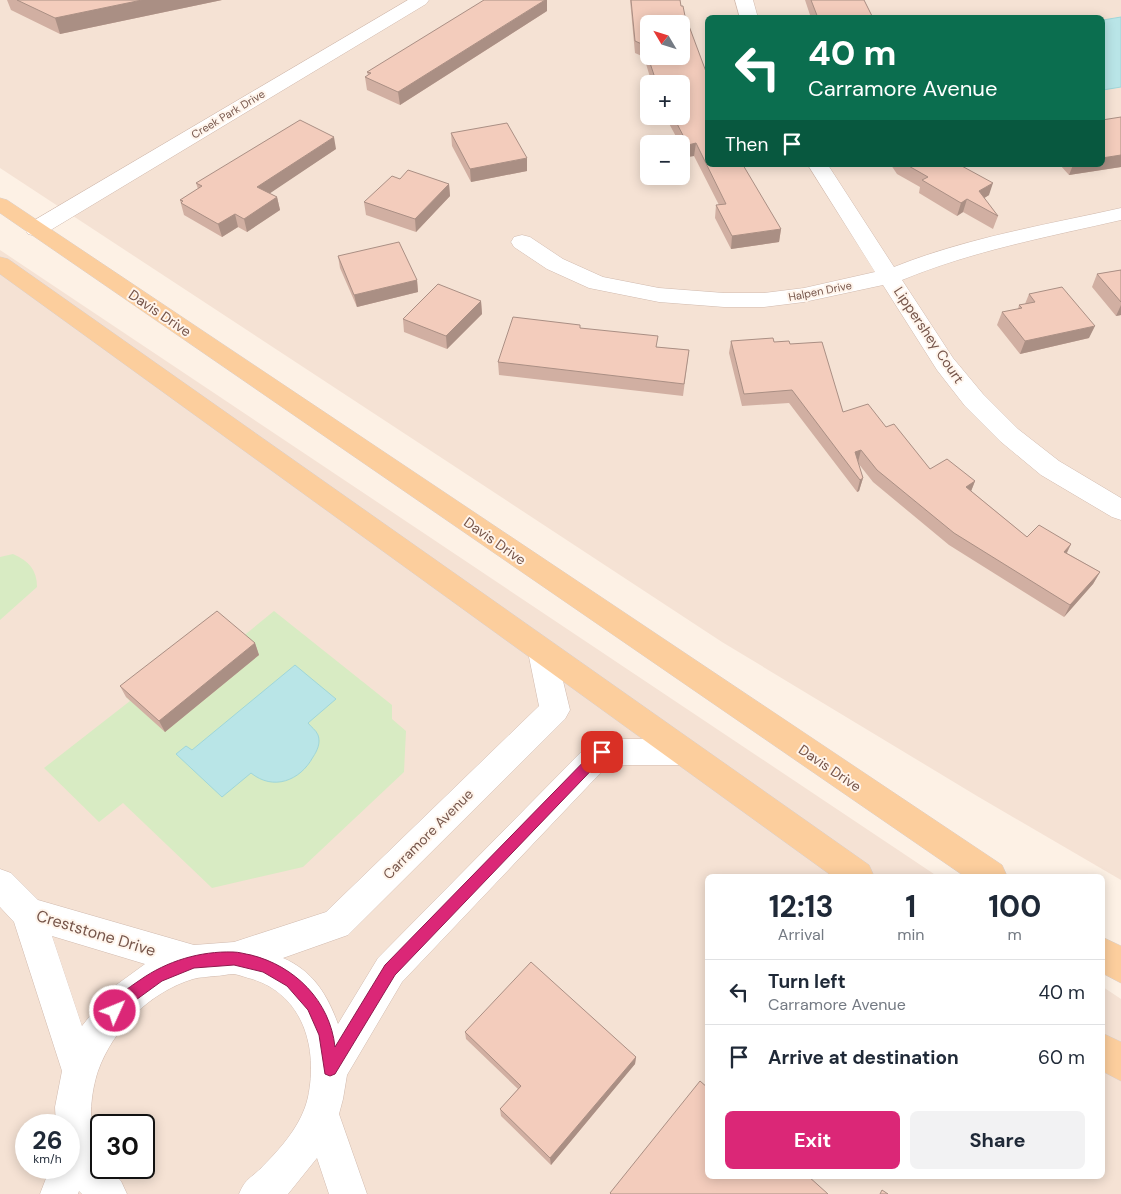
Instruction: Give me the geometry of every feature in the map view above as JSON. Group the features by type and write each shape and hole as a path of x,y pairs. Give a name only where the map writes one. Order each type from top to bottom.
{"main road":[{"name":"Davis Drive","path":"0,204 988,874"},
{"path":"0,264 855,874"},
{"path":"1105,956 1121,966"},
{"path":"1105,1052 1121,1063"}],"street":[{"name":"Creek Park Drive","path":"36,229 420,0"},
{"path":"744,0 748,15"},
{"name":"Lippershey Court","path":"819,167 891,276 945,364 974,400 1009,434 1050,468 1121,510"},
{"name":"Halpen Drive","path":"522,242 555,264 597,283 659,295 724,300 764,300 804,295 891,276 926,262 998,242 1121,214"},
{"name":"Carramore Avenue","path":"73,1114 80,1071 97,1033 124,1000 157,976 194,962 234,958 336,924 555,710 542,652"},
{"name":"Carramore Avenue","path":"330,1069 390,970 602,752 683,752"},
{"name":"Creststone Drive","path":"0,884 28,912 80,1071"},
{"name":"Creststone Drive","path":"28,912 194,962"},
{"name":"Carramore Avenue","path":"234,958 266,966 292,981 313,1005 326,1035 330,1069 321,1115 300,1155 268,1188 258,1194"},
{"path":"321,1115 348,1194"},
{"name":"Carramore Avenue","path":"80,1166 108,1194"},
{"name":"Carramore Avenue","path":"60,1194 65,1179"}],"shaded area":[{"path":"0,0 1121,0 1121,880 977,796 722,642 0,168"},
{"path":"0,250 934,874 705,874 705,1179 1105,1179 1105,988 1121,999 1121,1194 0,1194"}],"green space":[{"path":"13,554 28,563 34,571 37,587 0,620 0,557"},
{"path":"274,611 392,705 392,719 406,731 404,772 303,867 212,888 123,803 99,822 44,768 130,701 126,697 222,623 241,638"}],"water":[{"path":"1121,17 1121,87 1105,90 1105,20"},
{"path":"295,665 336,699 308,723 319,738 316,752 301,772 285,781 268,781 251,773 222,797 176,754 186,746 192,750"}],"building":[{"path":"17,0 142,0 55,18"},
{"path":"484,0 545,0 398,92 365,77 371,73 367,72"},
{"path":"631,0 680,0 681,6 683,6 685,15 640,15 640,43 635,41"},
{"path":"811,0 864,0 872,15 817,15"},
{"path":"690,29 705,69 705,161 696,143 690,144 690,135 683,135 678,125 690,125 690,75 654,75 651,65 690,65"},
{"path":"1121,117 1121,155 1105,158 1105,120"},
{"path":"300,120 334,137 257,187 277,197 244,219 235,214 218,224 181,203 183,201 180,200 202,186 196,183"},
{"path":"507,123 527,158 470,169 451,133"},
{"path":"708,167 744,167 781,229 732,236 716,205 726,204"},
{"path":"910,167 964,167 993,183 979,191 998,216 967,199 961,203 922,180 928,177"},
{"path":"408,170 449,184 415,219 364,202 392,176 400,179"},
{"path":"399,242 417,280 354,295 338,256"},
{"path":"1121,270 1121,302 1097,274"},
{"path":"438,284 481,301 446,336 403,319"},
{"path":"1062,287 1095,326 1025,341 1002,312 1022,308 1019,305 1035,302 1029,294"},
{"path":"513,317 580,325 580,328 658,336 656,347 689,350 684,384 498,362"},
{"path":"773,338 774,342 789,341 790,344 822,342 843,412 868,404 886,427 894,424 930,469 947,459 975,481 966,487 1027,537 1039,525 1071,544 1064,552 1100,572 1070,605 954,533 877,470 861,450 855,452 863,478 860,480 792,390 744,394 731,341"},
{"path":"217,611 255,643 159,721 120,686"},
{"path":"531,962 636,1057 550,1158 500,1109 521,1086 465,1032"},
{"path":"700,1081 705,1085 705,1179 811,1179 828,1194 611,1194"},
{"path":"882,1190 888,1194 880,1194"}],"route":[{"path":"115,1011 124,1000 157,976 194,962 234,958 266,966 292,981 313,1005 326,1035 330,1069 390,970 602,752"}]}
